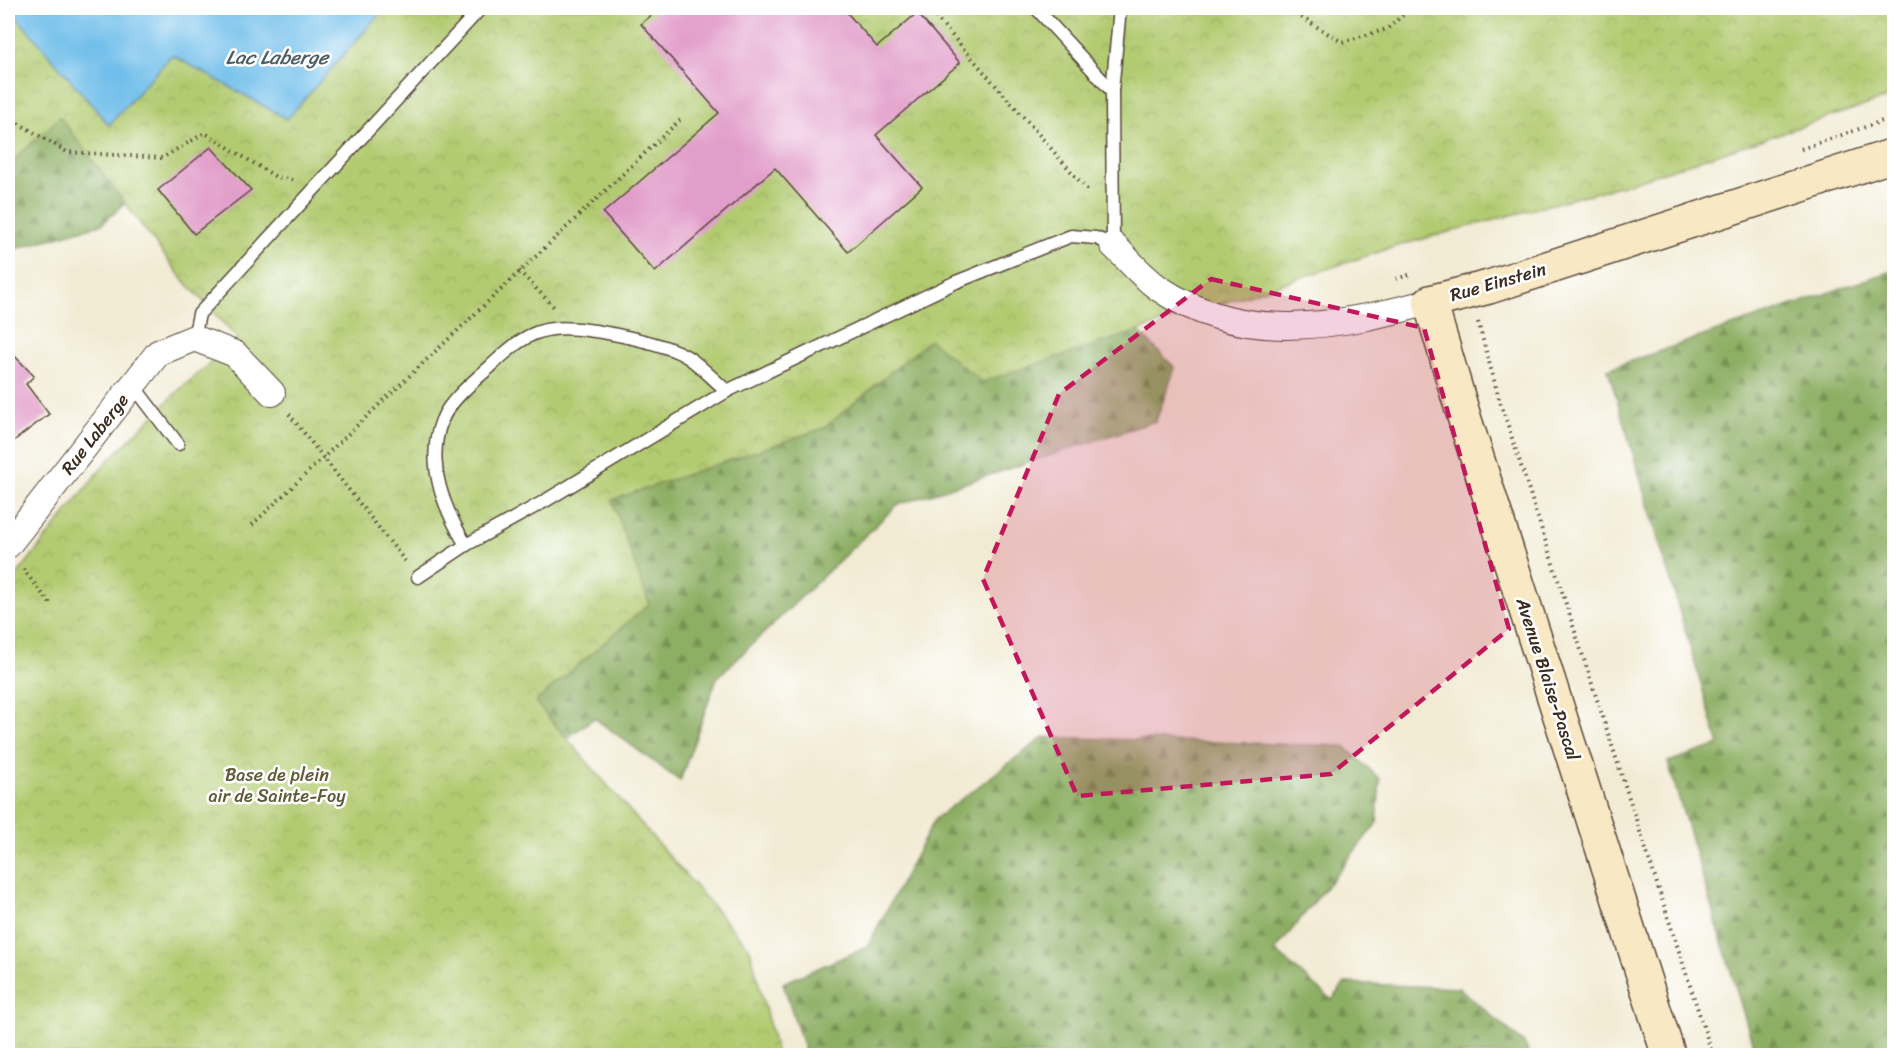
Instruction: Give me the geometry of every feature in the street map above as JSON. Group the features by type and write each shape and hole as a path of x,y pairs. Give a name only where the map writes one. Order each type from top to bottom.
{"street":[{"name":"Rue Einstein","path":"1113,245 1158,288 1194,308 1232,321 1292,326 1330,324 1362,320 1423,287 1489,287 1894,155"},
{"name":"Avenue Blaise-Pascal","path":"1423,287 1669,1056"},
{"name":"Rue Laberge","path":"8,545 158,353 194,338"},
{"path":"194,338 235,354 272,393"}],"lane":[{"path":"194,338 199,314 481,8"},
{"path":"1036,8 1112,91"},
{"path":"418,577 466,545 545,501 727,391 956,282 1049,243 1071,236 1096,238 1113,245 1112,91 1120,8"},
{"path":"466,545 448,514 435,458 442,419 466,389 518,341 549,329 573,327 627,337 687,357 727,391"},
{"path":"133,385 178,444"}],"path":[{"path":"928,8 1089,189 1093,198"},
{"path":"1286,8 1342,42 1387,29 1411,8"},
{"path":"8,117 67,152 162,158 205,133 276,177 318,184"},
{"path":"252,525 680,120"},
{"path":"519,271 573,327"},
{"path":"1394,279 1423,287"},
{"path":"1485,348 1503,410 1713,1056"},
{"path":"272,393 418,577"},
{"path":"22,568 52,606"}],"highlighted area":[{"path":"1211,279 1424,328 1509,629 1331,774 1077,796 983,579 1059,394"}],"green space":[{"name":"Base de plein air de Sainte-Foy","path":"8,8 1894,8 1894,96 1627,184 1397,246 982,382 930,340 824,428 612,500 649,604 535,702 750,949 777,1055 8,1055 8,586 105,464 178,391 238,339 180,276 60,117 8,165"},
{"path":"8,39 227,113 102,224 8,251"},
{"path":"1894,270 1894,1055 1756,1055 1668,762 1719,745 1608,369"},
{"path":"1085,278 1175,368 1156,421 897,505 717,678 680,781 594,718 538,760 443,599 791,396"},
{"path":"1044,737 1344,746 1380,779 1377,823 1275,951 1332,1000 1345,983 1459,988 1525,1044 1529,1055 806,1055 783,983 867,947 935,819"}],"water":[{"name":"Lac Laberge","path":"9,8 385,8 287,119 172,55 109,125"}],"building":[{"path":"660,8 843,8 877,47 917,13 960,63 876,135 922,187 848,252 775,168 655,272 603,213 719,113 641,24"},
{"path":"211,147 251,190 194,234 158,190"},
{"path":"8,349 34,376 26,384 49,414 11,443 8,438"}]}
